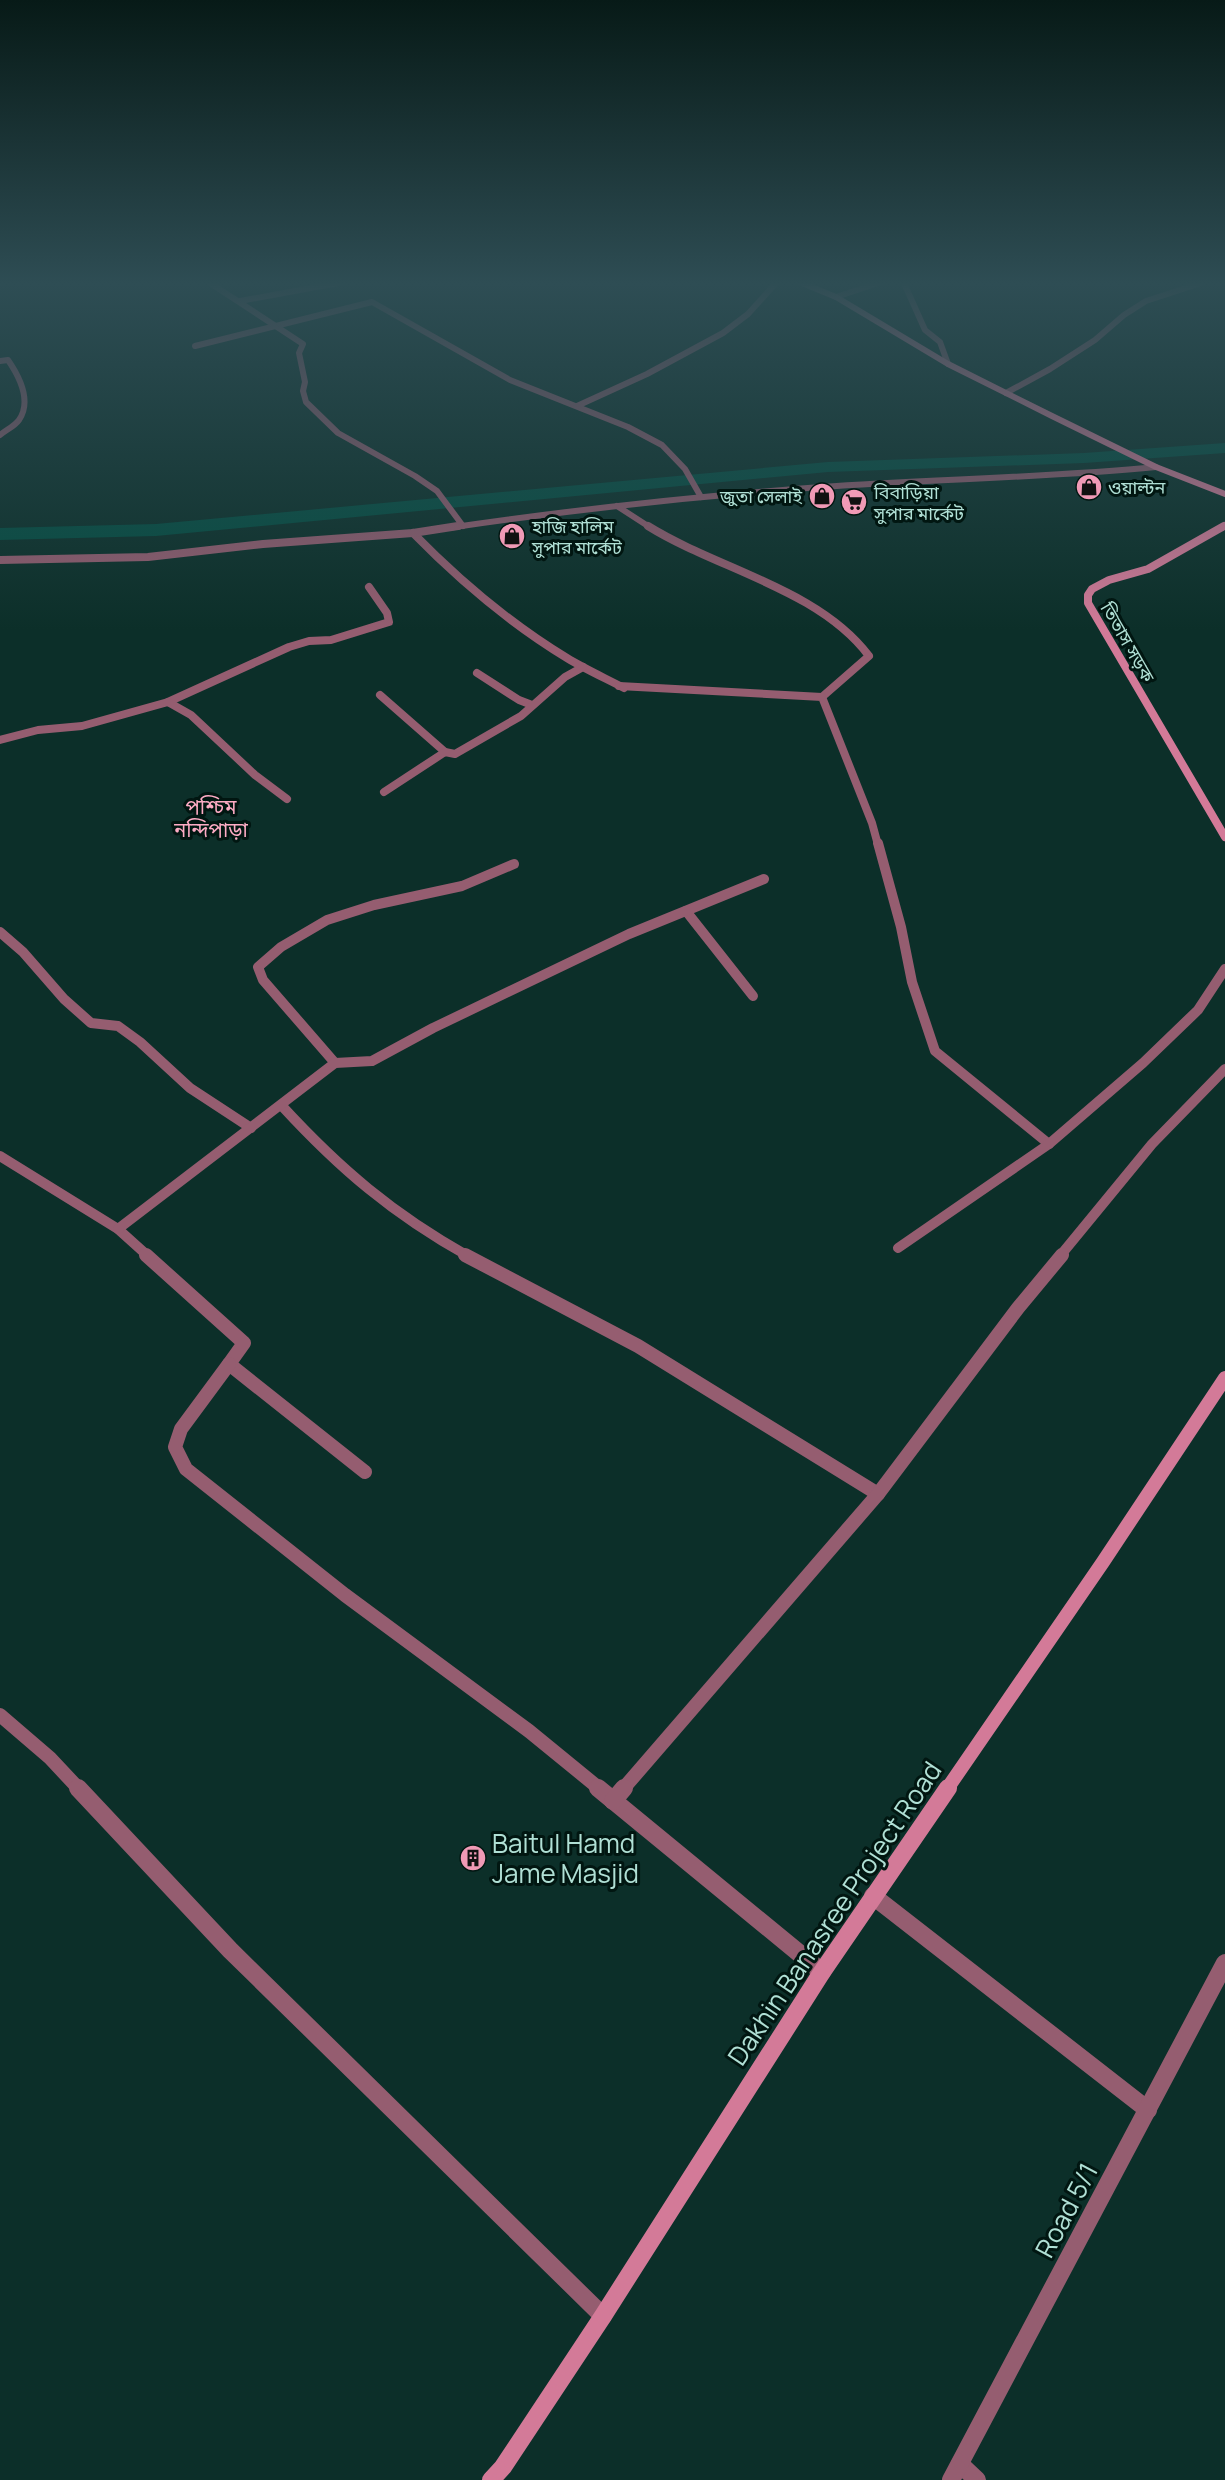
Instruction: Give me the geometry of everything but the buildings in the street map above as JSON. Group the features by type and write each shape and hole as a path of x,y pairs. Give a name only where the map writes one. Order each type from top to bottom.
{"street":[{"path":"0,435 19,420 25,407 24,399"},
{"path":"305,399 338,433 415,476 437,491 463,526"},
{"path":"558,399 628,427 662,445 685,469 701,497"},
{"path":"577,406 593,399"},
{"path":"1018,399 1156,467 1225,494"},
{"path":"0,560 148,557 263,544 413,533 701,497 822,487 1094,473 1156,467"},
{"path":"617,506 668,538 780,591 843,626 868,656 822,697 619,686"},
{"name":"তিতাস সড়ক","path":"1225,526 1148,569 1109,580 1092,589 1088,595 1088,603 1225,837"},
{"path":"413,533 450,571 527,630 583,667 632,693"},
{"path":"0,740 38,730 82,726 168,702 289,647 309,641 331,640 389,622 387,613 369,587"},
{"path":"380,694 445,752 454,754 521,716 565,677 583,667"},
{"path":"477,673 519,700 532,705"},
{"path":"822,697 872,823 901,927 912,982 934,1051 1049,1144"},
{"path":"168,702 191,715 255,775 287,799"},
{"path":"384,792 445,752"},
{"path":"335,1063 263,980 258,967 274,951 301,931 357,908 457,888 514,864"},
{"path":"118,1229 282,1106 335,1063 372,1061 434,1028 628,934 764,879"},
{"path":"686,911 753,996"},
{"path":"0,932 23,952 64,999 91,1023 118,1026 140,1042 190,1088 251,1128"},
{"path":"898,1248 1049,1144 1143,1063 1198,1010 1225,969"},
{"path":"613,1801 878,1494 1018,1308 1129,1171 1225,1069"},
{"path":"282,1106 312,1139 383,1202 412,1221 490,1269 637,1346 878,1494"},
{"path":"0,1156 118,1229 244,1343 181,1429 175,1447 186,1469 345,1595 529,1731 822,1972"},
{"path":"229,1364 365,1472"},
{"name":"Dakhin Banasree Project Road","path":"502,2476 822,1972 1222,1388"},
{"path":"0,1715 50,1758 230,1950 603,2316"},
{"path":"873,1896 1148,2110"},
{"name":"Road 5/1","path":"955,2472 1225,1963"},
{"path":"955,2472 977,2480"}],"waterway":[{"path":"0,534 156,530 828,467 1084,458 1225,448"}],"place":[{"name":"ওয়াল্টন","path":"1089,487"},
{"name":"জুতা সেলাই","path":"822,496"},
{"name":"বিবাড়িয়া সুপার মার্কেট","path":"854,502"},
{"name":"হাজি হালিম সুপার মার্কেট","path":"512,536"},
{"name":"Baitul Hamd Jame Masjid","path":"473,1858"}],"district":[{"name":"পশ্চিম নন্দিপাড়া","path":"211,818"}]}
